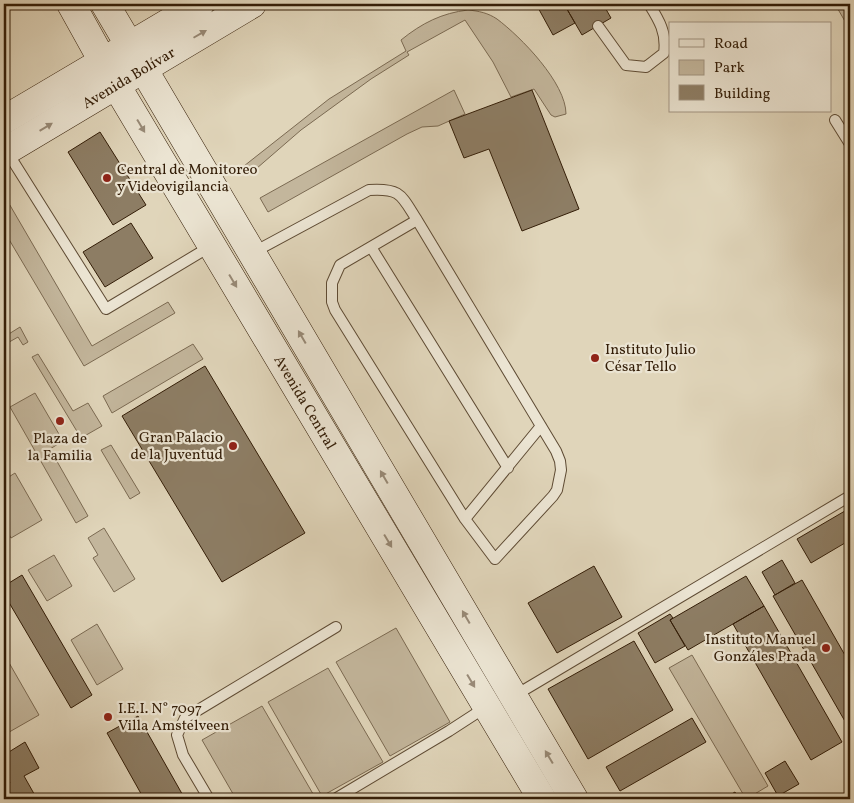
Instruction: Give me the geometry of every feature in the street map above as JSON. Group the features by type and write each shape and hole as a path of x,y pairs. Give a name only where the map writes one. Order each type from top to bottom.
{"street":[{"name":"Avenida Central","path":"71,4 110,73 542,799"},
{"name":"Avenida Central","path":"105,4 574,799"},
{"name":"Avenida Bolívar","path":"5,151 110,73 136,56 200,4"},
{"name":"Avenida Bolívar","path":"136,56 252,4"},
{"name":"Avenida Bolívar","path":"4,120 110,73"}],"lane":[{"path":"598,26 626,65 646,67 664,53 666,41 658,18 649,4"},
{"path":"835,120 850,144"},
{"path":"5,151 106,309 212,245"},
{"path":"252,253 369,190 388,190 401,195 417,220 541,426 560,461 561,479 553,496 494,559 465,519 335,310 332,302 332,283 340,265 417,220"},
{"path":"372,247 508,468"},
{"path":"465,519 541,426"},
{"path":"513,697 850,496"},
{"path":"209,799 183,755 177,735 184,718 336,627"},
{"path":"335,799 449,731 486,706"}],"green space":[{"path":"835,4 850,4 850,30"},
{"path":"468,10 490,15 518,37 540,62 559,89 566,114 555,117 551,115 534,89 511,97 493,62 465,20 407,52 409,55 371,79 301,130 249,175 244,166 329,99 406,51 401,40 441,16"},
{"path":"454,90 465,114 438,126 422,127 407,134 268,212 260,198"},
{"path":"4,195 92,346 168,302 175,313 84,366 4,231"},
{"path":"20,327 28,342 23,345 18,337 4,345 4,337"},
{"path":"193,344 203,359 112,413 103,396"},
{"path":"38,354 73,411 88,403 102,426 81,438 32,357"},
{"path":"35,393 63,441 50,449 88,516 76,523 10,407"},
{"path":"111,445 140,493 130,499 101,450"},
{"path":"15,473 42,520 11,538 4,525 4,480"},
{"path":"104,528 135,579 114,592 93,558 98,555 88,538"},
{"path":"54,555 72,586 47,601 28,570"},
{"path":"97,624 123,669 97,685 71,640"},
{"path":"396,628 450,722 390,756 336,662"},
{"path":"4,654 39,715 4,735"},
{"path":"692,655 768,786 753,795 755,799 746,799 669,668"},
{"path":"328,668 383,762 322,796 268,702"},
{"path":"262,706 316,799 236,799 202,740"}],"building":[{"path":"536,4 564,4 575,23 553,35"},
{"path":"564,4 603,4 611,18 582,35"},
{"path":"532,90 579,209 522,231 489,149 464,158 449,121"},
{"name":"Central de Monitoreo y Videovigilancia","path":"100,132 146,205 113,225 68,152"},
{"path":"131,223 153,258 105,287 83,252"},
{"path":"205,366 305,533 222,582 122,416"},
{"path":"850,508 850,540 811,563 797,539"},
{"path":"782,560 795,583 775,595 762,572"},
{"path":"594,566 622,617 557,653 528,603"},
{"path":"22,575 92,695 71,708 4,594 4,586"},
{"path":"746,576 764,606 688,650 670,620"},
{"path":"802,580 850,664 850,730 773,596"},
{"path":"764,606 842,742 811,760 733,624"},
{"path":"670,614 673,618 670,620 685,646 655,663 638,633"},
{"path":"634,641 673,710 588,759 548,689"},
{"path":"138,716 185,799 144,799 107,733"},
{"path":"692,718 706,742 620,791 606,767"},
{"path":"25,742 39,768 24,776 37,799 4,799 4,786 10,783 4,773 4,755"},
{"path":"785,761 799,784 778,796 765,773"},
{"path":"735,792 739,799 723,799"}],"place":[{"name":"Central de Monitoreo y Videovigilancia","path":"107,178"},
{"name":"Instituto Julio César Tello","path":"595,358"},
{"name":"Plaza de la Familia","path":"60,421"},
{"name":"Gran Palacio de la Juventud","path":"233,446"},
{"name":"Instituto Manuel Gonzáles Prada","path":"826,648"},
{"name":"I.E.I. N° 7097 Villa Amstelveen","path":"108,717"}]}
